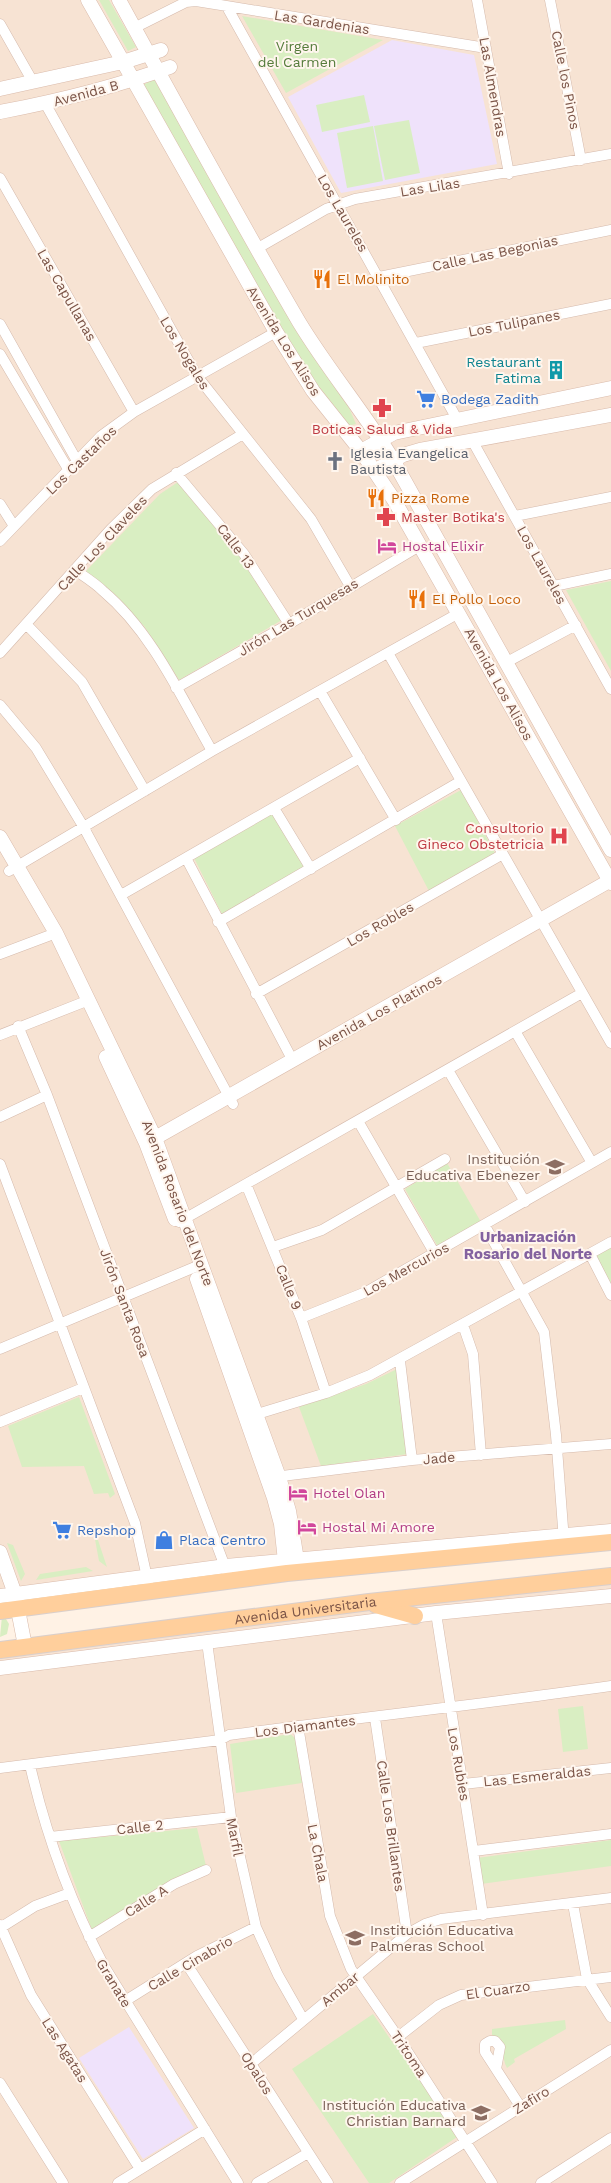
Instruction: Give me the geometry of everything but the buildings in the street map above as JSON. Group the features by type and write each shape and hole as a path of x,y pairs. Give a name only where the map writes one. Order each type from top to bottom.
{"main road":[{"path":"0,1611 17,1601 227,1573 564,1540 611,1542"},
{"name":"Avenida Universitaria","path":"0,1650 369,1602 611,1576"},
{"path":"369,1602 415,1616"}],"street":[{"name":"Avenida Los Alisos","path":"88,0 276,332 313,391 361,451 421,546 611,884"},
{"name":"Avenida Los Alisos","path":"119,0 134,28 155,52 258,248 300,322 338,383 381,440 393,460 532,712 611,850"},
{"name":"Las Almendras","path":"477,0 509,174"},
{"name":"Calle los Pinos","path":"550,0 581,160"},
{"name":"Las Gardenias","path":"134,28 186,2 208,2 228,7 486,48"},
{"name":"Los Laureles","path":"228,7 457,419"},
{"path":"0,24 33,82"},
{"name":"Avenida B","path":"0,89 123,62 155,52"},
{"name":"Avenida B","path":"0,112 44,104 133,80 164,69"},
{"name":"Los Nogales","path":"44,104 197,376 311,519 350,586"},
{"name":"Las Lilas","path":"258,248 337,204 355,199 509,174 611,154"},
{"name":"Las Capullanas","path":"0,178 134,412"},
{"name":"Calle Las Begonias","path":"379,277 611,230"},
{"name":"Los Tulipanes","path":"416,343 611,304"},
{"path":"0,324 77,461"},
{"name":"Los Castaños","path":"0,541 101,436 134,412 276,332"},
{"path":"0,354 68,469"},
{"path":"361,451 394,433 611,388"},
{"path":"374,471 393,460 420,450 473,442 611,415"},
{"name":"Calle Los Claveles","path":"0,653 111,529 152,489 243,434"},
{"name":"Los Laureles","path":"473,442 611,689"},
{"name":"Calle 13","path":"176,473 244,554 289,624"},
{"path":"515,516 611,497"},
{"path":"0,504 14,526"},
{"name":"Jirón Las Turquesas","path":"176,688 421,546"},
{"path":"75,570 104,591 131,621 156,654 212,752"},
{"path":"554,586 611,574"},
{"path":"13,868 212,752 459,613"},
{"path":"26,624 82,682 145,791"},
{"path":"506,662 576,625"},
{"path":"388,653 611,1043"},
{"path":"320,691 396,820"},
{"path":"0,705 36,748 83,826 231,1100"},
{"path":"518,719 532,712"},
{"path":"121,895 360,758"},
{"path":"218,922 461,781"},
{"path":"274,808 311,869"},
{"name":"Avenida Rosario del Norte","path":"0,837 13,868 52,936 85,1002 152,1145 274,1477 289,1511 291,1561"},
{"name":"Los Robles","path":"256,994 503,854"},
{"name":"Avenida Rosario del Norte","path":"0,855 13,868"},
{"path":"186,858 218,922 293,1061"},
{"name":"Avenida Los Platinos","path":"152,1145 543,925 611,884"},
{"name":"Avenida Los Platinos","path":"231,1100 293,1061 543,925"},
{"path":"0,954 52,936"},
{"path":"181,1221 582,993"},
{"path":"0,1035 18,1026 85,1002"},
{"name":"Jirón Santa Rosa","path":"18,1026 47,1096 227,1573"},
{"path":"515,1031 592,1163"},
{"path":"448,1070 524,1202"},
{"path":"0,1117 47,1096"},
{"path":"358,1120 435,1254"},
{"name":"Los Mercurios","path":"302,1318 366,1292 485,1226 611,1152"},
{"path":"273,1248 322,1230 445,1159"},
{"path":"0,1164 135,1524 148,1583"},
{"name":"Calle 9","path":"246,1184 302,1318 326,1393"},
{"path":"485,1226 544,1332 557,1448 564,1540"},
{"path":"252,1416 326,1393 400,1361 521,1290 611,1242"},
{"path":"590,1254 611,1295"},
{"path":"0,1349 124,1299 197,1266"},
{"path":"463,1325 473,1354 481,1455"},
{"path":"400,1361 412,1460"},
{"path":"0,1422 83,1388"},
{"name":"Jade","path":"274,1477 412,1460 611,1444"},
{"path":"227,1573 291,1561 564,1540 611,1531"},
{"path":"0,1552 17,1601 25,1646"},
{"path":"0,1596 17,1601"},
{"name":"Avenida Universitaria","path":"0,1668 436,1613 611,1596"},
{"name":"Los Rubies","path":"436,1613 483,1915"},
{"name":"Marfil","path":"207,1642 231,1817 256,1927 278,1975 303,2020"},
{"name":"Los Diamantes","path":"0,1768 220,1740 229,1736 298,1726 375,1718 611,1686"},
{"name":"Calle Los Brillantes","path":"375,1718 407,1934"},
{"name":"La Chala","path":"298,1726 330,1916 343,1952 355,1976"},
{"name":"Granate","path":"30,1765 50,1836 88,1937 125,2001 238,2183"},
{"name":"Las Esmeraldas","path":"463,1784 611,1768"},
{"name":"Calle 2","path":"50,1836 231,1817"},
{"path":"474,1851 611,1834"},
{"name":"Calle A","path":"88,1937 174,1884 206,1870"},
{"path":"0,1927 35,1906 70,1893"},
{"name":"Ambar","path":"252,2064 355,1976 407,1934 425,1924 441,1919 611,1898"},
{"path":"573,1904 587,1979 611,2017"},
{"name":"Las Agatas","path":"0,1927 31,1995 140,2169"},
{"name":"Calle Cinabrio","path":"125,2001 223,1942 256,1927"},
{"name":"Opalos","path":"186,1963 328,2183"},
{"name":"Tritoma","path":"355,1976 398,2037 492,2183"},
{"name":"El Cuarzo","path":"398,2037 439,2005 461,1995 611,1977"},
{"name":"Zafiro","path":"400,2183 611,2050"},
{"path":"496,2069 520,2106"},
{"path":"0,2083 63,2183"},
{"path":"118,2183 205,2129"},
{"path":"541,2183 611,2138"},
{"path":"257,2183 308,2153"}],"shaded area":[{"path":"0,0 611,0 611,1537 0,1602"},
{"path":"392,40 474,55 497,164 341,193 288,97"},
{"path":"611,1581 611,2183 0,2183 0,1656 365,1609"},
{"path":"129,2027 194,2128 143,2159 79,2058"}],"green space":[{"path":"99,0 109,0 136,47 128,51"},
{"name":"Virgen del Carmen","path":"242,16 383,40 286,93"},
{"path":"154,79 295,325 319,365 347,403 356,424 348,426 306,369 278,323 143,85"},
{"path":"364,95 370,122 322,132 316,105"},
{"path":"409,120 420,173 385,180 374,126"},
{"path":"373,126 383,181 347,188 337,133"},
{"path":"178,482 248,566 282,620 179,680 144,626 86,571 160,494"},
{"path":"611,581 611,671 566,590"},
{"path":"461,790 495,853 429,891 395,826"},
{"path":"272,813 306,867 223,916 194,858"},
{"path":"447,1163 481,1222 438,1247 405,1189"},
{"path":"611,1247 611,1285 596,1255"},
{"path":"397,1369 408,1454 321,1466 299,1407 366,1384"},
{"path":"79,1397 115,1494 110,1498 108,1493 94,1494 84,1466 22,1467 8,1426"},
{"path":"94,1534 96,1534 107,1567 99,1561"},
{"path":"7,1543 13,1545 25,1574 21,1581"},
{"path":"86,1567 93,1571 36,1580 40,1574"},
{"path":"2,1616 9,1624 7,1634 0,1637"},
{"path":"583,1706 588,1749 563,1752 558,1709"},
{"path":"290,1734 295,1738 302,1783 236,1793 230,1744"},
{"path":"197,1828 206,1866 92,1930 59,1841"},
{"path":"611,1840 611,1866 481,1884 477,1858"},
{"path":"373,2014 393,2043 398,2041 460,2135 389,2183 369,2183 292,2069"},
{"path":"565,2020 566,2029 514,2059 515,2062 507,2068 500,2038 492,2035 492,2029"}],"place":[{"name":"El Molinito","path":"322,279"},
{"name":"Restaurant Fatima","path":"556,370"},
{"name":"Bodega Zadith","path":"426,399"},
{"name":"Boticas Salud & Vida","path":"382,408"},
{"name":"Iglesia Evangelica Bautista","path":"335,461"},
{"name":"Pizza Rome","path":"376,498"},
{"name":"Master Botika's","path":"386,517"},
{"name":"Hostal Elixir","path":"387,546"},
{"name":"El Pollo Loco","path":"417,599"},
{"name":"Consultorio Gineco Obstetricia","path":"559,836"},
{"name":"Institución Educativa Ebenezer","path":"555,1167"},
{"name":"Hotel Olan","path":"298,1493"},
{"name":"Hostal Mi Amore","path":"307,1527"},
{"name":"Repshop","path":"62,1530"},
{"name":"Placa Centro","path":"164,1540"},
{"name":"Institución Educativa Palmeras School","path":"355,1938"},
{"name":"Institución Educativa Christian Barnard","path":"481,2113"}],"district":[{"name":"Urbanización Rosario del Norte","path":"528,1246"}]}
